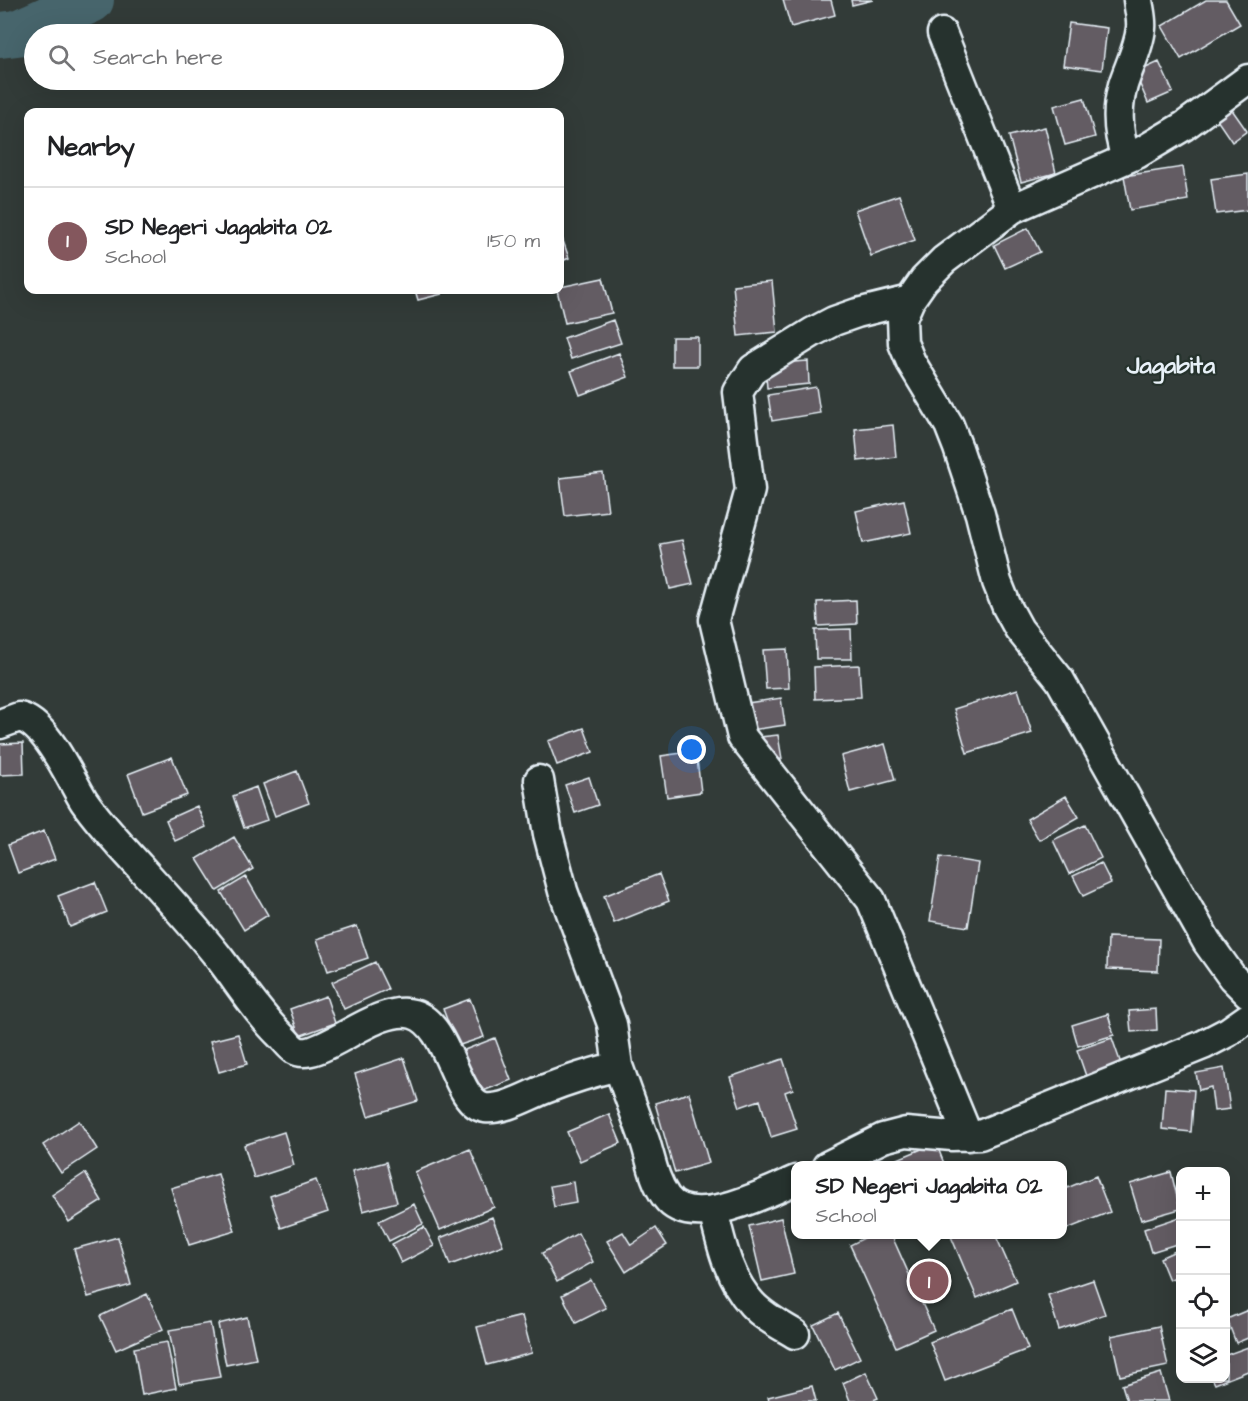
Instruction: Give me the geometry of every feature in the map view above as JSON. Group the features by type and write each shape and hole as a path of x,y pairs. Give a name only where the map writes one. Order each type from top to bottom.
{"street":[{"path":"1126,158 1118,122 1122,89 1140,34 1138,0"},
{"path":"942,33 1012,209"},
{"path":"1248,79 1184,126 1137,154 1012,209 944,260 924,280 910,300 902,318 903,343 911,362 949,425 958,448 980,514 997,582 1007,606 1019,629 1060,680 1207,942 1232,977 1248,993"},
{"path":"910,300 856,313 813,332 753,369 738,392 750,490 714,620 742,737 872,900 968,1136"},
{"path":"0,724 19,717 32,722 49,743 92,811 206,942 267,1022 294,1050 301,1052 319,1048 387,1015 410,1013 428,1022 450,1056 465,1091 473,1102 485,1108 506,1104 553,1086 618,1066"},
{"path":"539,780 548,834 563,891 612,1024 618,1066 657,1181 667,1199 687,1210 713,1210 764,1194 791,1182"},
{"path":"837,1161 883,1138 906,1132 968,1136 992,1131 1203,1045 1248,1018"},
{"path":"713,1210 724,1256 733,1277 752,1304 767,1317 795,1334"}],"building":[{"path":"783,0 831,0 835,15 791,27"},
{"path":"851,0 873,0 852,5"},
{"path":"1206,0 1226,0 1240,24 1181,59 1162,26"},
{"path":"1069,23 1107,28 1102,70 1063,65"},
{"path":"1159,62 1173,92 1148,103 1135,73"},
{"path":"1084,98 1095,137 1065,145 1054,106"},
{"path":"1228,104 1247,131 1232,142 1213,114"},
{"path":"1045,127 1056,173 1021,182 1009,136"},
{"path":"1183,167 1188,200 1130,210 1124,176"},
{"path":"1248,174 1248,210 1216,214 1211,179"},
{"path":"899,195 915,240 871,256 855,210"},
{"path":"1028,228 1040,252 1005,268 994,245"},
{"path":"564,244 569,258 564,260"},
{"path":"603,278 612,313 565,323 558,294 564,294 564,286"},
{"path":"772,281 777,332 738,336 733,285"},
{"path":"416,294 442,294 418,300"},
{"path":"613,320 621,343 571,359 564,338"},
{"path":"672,337 698,337 698,366 672,366"},
{"path":"619,353 628,377 580,395 571,371"},
{"path":"808,361 809,384 767,388 765,364"},
{"path":"816,387 820,413 772,421 768,395"},
{"path":"893,425 896,457 858,461 855,429"},
{"path":"603,473 608,511 565,516 560,478"},
{"path":"904,500 911,533 863,543 856,511"},
{"path":"682,540 693,584 670,589 660,544"},
{"path":"856,600 857,624 818,626 817,602"},
{"path":"851,629 852,659 816,659 815,630"},
{"path":"787,649 789,688 766,689 763,650"},
{"path":"859,665 861,697 815,699 814,667"},
{"path":"1018,689 1032,733 967,753 954,709"},
{"path":"781,698 785,725 745,731 741,704"},
{"path":"584,728 593,752 557,765 548,741"},
{"path":"778,735 782,759 764,762 760,737"},
{"path":"23,743 24,774 0,775 0,744"},
{"path":"885,744 895,780 850,792 841,756"},
{"path":"696,751 701,792 667,797 661,756"},
{"path":"172,757 187,795 142,812 128,774"},
{"path":"297,771 309,803 275,816 263,784"},
{"path":"589,777 598,805 575,813 565,785"},
{"path":"256,787 267,820 244,828 233,796"},
{"path":"1066,796 1079,817 1039,840 1027,819"},
{"path":"197,806 206,827 175,841 166,820"},
{"path":"1085,825 1101,858 1069,874 1053,840"},
{"path":"44,831 55,859 18,873 8,845"},
{"path":"234,837 253,869 217,891 197,859"},
{"path":"940,857 978,863 968,927 930,921"},
{"path":"1101,863 1111,883 1083,896 1073,876"},
{"path":"659,874 669,901 614,923 604,896"},
{"path":"246,877 268,915 244,930 221,892"},
{"path":"95,882 107,912 70,927 58,896"},
{"path":"357,926 368,958 328,971 317,939"},
{"path":"1108,937 1159,939 1158,971 1107,969"},
{"path":"375,962 388,989 344,1009 332,982"},
{"path":"326,996 335,1023 299,1036 290,1009"},
{"path":"470,999 484,1037 457,1046 443,1009"},
{"path":"1156,1009 1157,1030 1131,1032 1129,1011"},
{"path":"1108,1014 1114,1035 1078,1046 1072,1025"},
{"path":"238,1034 247,1064 219,1072 210,1041"},
{"path":"495,1038 511,1080 478,1093 462,1051"},
{"path":"1112,1038 1121,1064 1086,1076 1077,1050"},
{"path":"404,1058 418,1101 368,1116 355,1074"},
{"path":"783,1059 793,1089 785,1092 797,1129 771,1137 760,1100 740,1107 730,1077"},
{"path":"1224,1068 1230,1109 1214,1111 1211,1087 1199,1090 1196,1073"},
{"path":"1165,1088 1194,1090 1191,1132 1162,1129"},
{"path":"689,1093 709,1163 675,1173 655,1103"},
{"path":"609,1114 621,1143 580,1161 567,1132"},
{"path":"79,1121 97,1149 61,1173 43,1145"},
{"path":"284,1132 294,1165 254,1178 244,1145"},
{"path":"936,1143 943,1161 893,1161"},
{"path":"470,1149 494,1207 440,1230 415,1172"},
{"path":"386,1162 397,1202 363,1211 352,1171"},
{"path":"1171,1172 1176,1193 1176,1210 1141,1220 1130,1184"},
{"path":"85,1173 102,1201 69,1222 52,1195"},
{"path":"218,1174 235,1231 189,1245 171,1188"},
{"path":"1096,1176 1110,1212 1067,1229 1067,1188"},
{"path":"316,1180 328,1212 281,1228 270,1196"},
{"path":"573,1182 576,1203 554,1207 550,1186"},
{"path":"414,1204 423,1224 389,1241 379,1221"},
{"path":"492,1217 503,1245 450,1265 440,1238"},
{"path":"781,1218 794,1274 762,1281 749,1226"},
{"path":"1176,1218 1176,1244 1151,1252 1144,1229"},
{"path":"424,1227 434,1246 401,1263 392,1244"},
{"path":"656,1228 667,1245 626,1272 607,1241 623,1232 631,1245"},
{"path":"578,1233 593,1262 557,1282 542,1253"},
{"path":"118,1237 131,1285 88,1297 74,1249"},
{"path":"862,1239 893,1239 934,1330 896,1347 850,1245"},
{"path":"952,1239 997,1239 1016,1281 977,1298"},
{"path":"1176,1251 1176,1277 1169,1280 1160,1258"},
{"path":"591,1280 606,1308 576,1323 562,1295"},
{"path":"1093,1280 1105,1314 1059,1330 1048,1295"},
{"path":"147,1294 163,1329 116,1350 100,1316"},
{"path":"1012,1309 1028,1349 945,1381 930,1342"},
{"path":"1248,1310 1248,1338 1236,1343 1230,1327 1230,1318"},
{"path":"838,1313 860,1358 835,1370 813,1325"},
{"path":"522,1316 532,1353 487,1365 477,1327"},
{"path":"247,1317 256,1359 226,1365 218,1324"},
{"path":"210,1323 220,1377 179,1384 169,1330"},
{"path":"1159,1326 1168,1366 1120,1376 1111,1336"},
{"path":"167,1342 176,1388 142,1395 134,1348"},
{"path":"1248,1347 1248,1371 1230,1378 1230,1354"},
{"path":"866,1372 878,1398 871,1401 850,1401 843,1383"},
{"path":"1161,1373 1169,1401 1127,1401 1122,1385"},
{"path":"812,1386 816,1401 769,1401 768,1397"}],"waterway":[{"path":"37,24 91,0"},
{"path":"0,35 24,30"}],"place":[{"name":"SD Negeri Jagabita 02","path":"929,1281"}],"district":[{"name":"Jagabita","path":"1171,366"}]}
